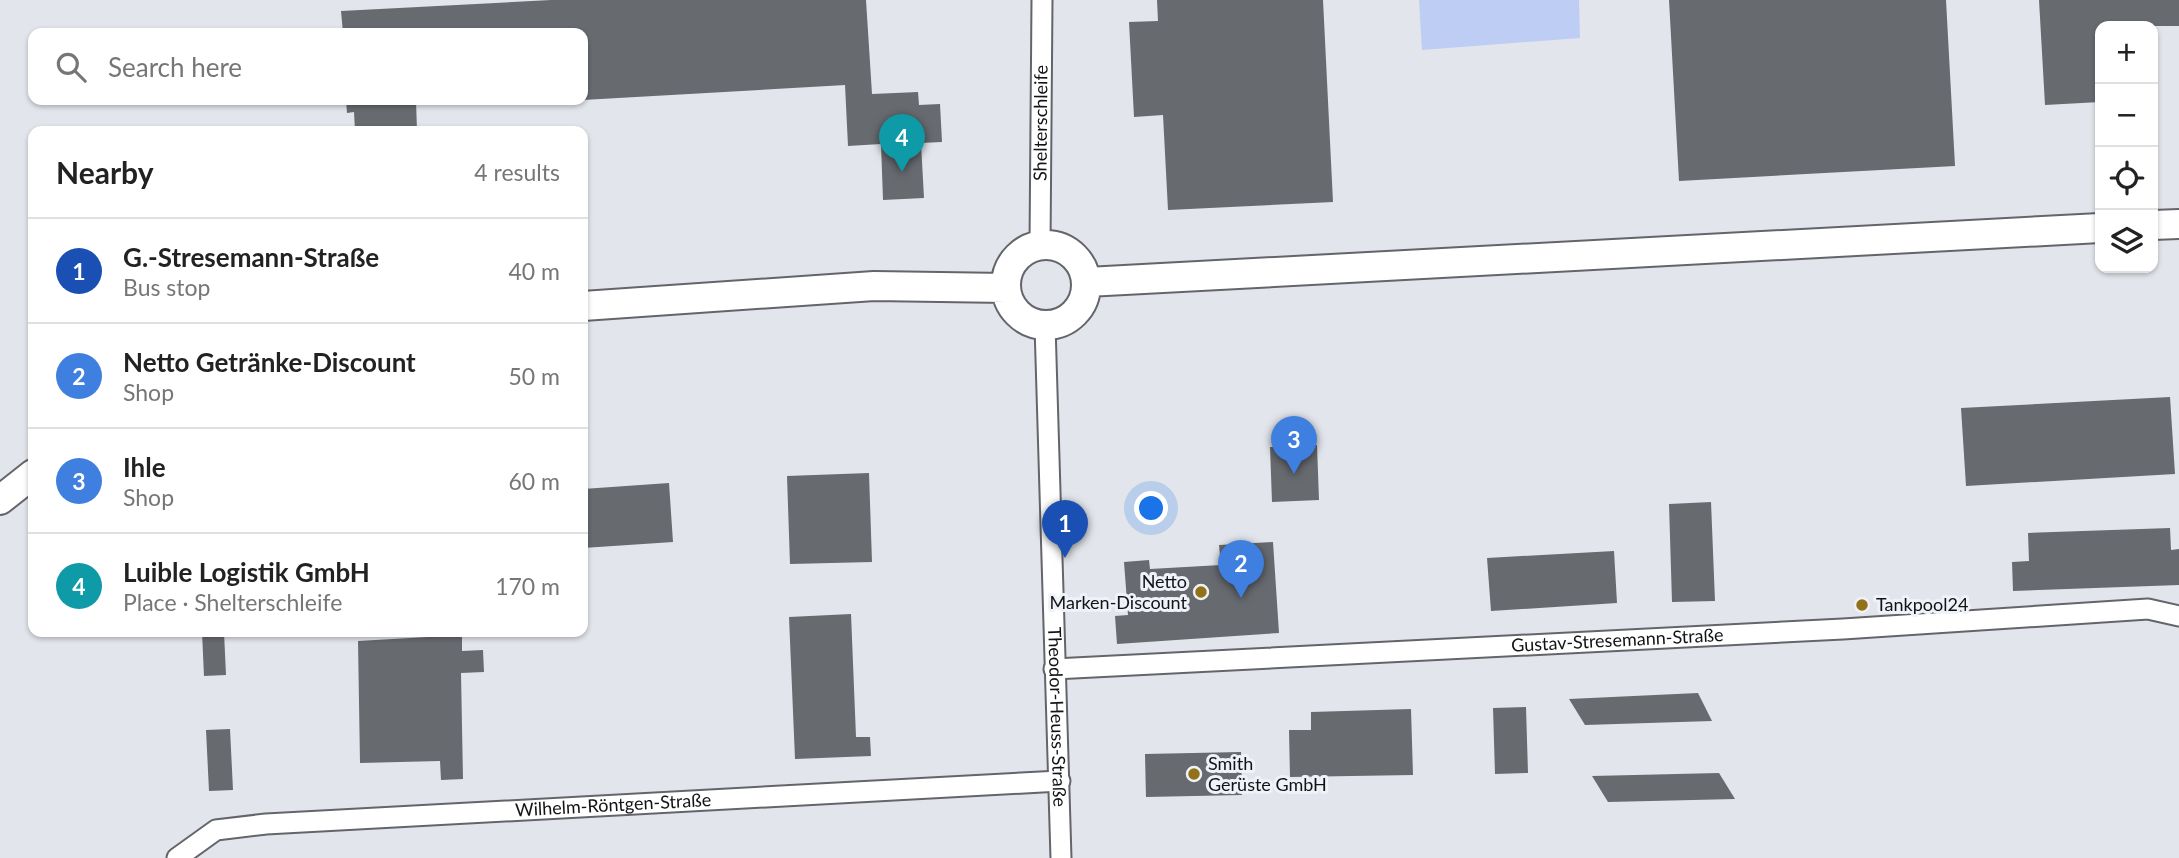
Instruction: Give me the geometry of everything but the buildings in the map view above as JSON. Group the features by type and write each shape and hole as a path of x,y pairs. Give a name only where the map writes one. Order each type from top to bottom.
{"main road":[{"path":"2158,225 2179,224"},
{"path":"1087,282 2095,228"},
{"path":"1040,245 1057,246 1072,254 1082,267 1087,282 1080,308 1070,318 1045,326 1018,314 1009,302 1006,288 1008,273 1015,260 1026,250 1040,245"},
{"path":"588,306 874,286 1006,288"},
{"path":"0,500 28,478"}],"street":[{"name":"Shelterschleife","path":"1040,245 1042,0"},
{"name":"Theodor-Heuss-Straße","path":"1045,326 1061,858"},
{"name":"Gustav-Stresemann-Straße","path":"1054,669 1843,629 2148,609 2179,616"},
{"name":"Wilhelm-Röntgen-Straße","path":"177,858 216,830 266,824 1059,781"}],"shaded area":[{"path":"1419,0 1579,0 1580,38 1422,50"}],"place":[{"name":"Luible Logistik GmbH","path":"902,172"},
{"name":"Ihle","path":"1294,474"},
{"name":"G.-Stresemann-Straße","path":"1065,558"},
{"name":"Netto Marken-Discount","path":"1201,592"},
{"name":"Netto Getränke-Discount","path":"1241,598"},
{"name":"Tankpool24","path":"1862,605"},
{"name":"Smith Gerüste GmbH","path":"1194,774"}]}
